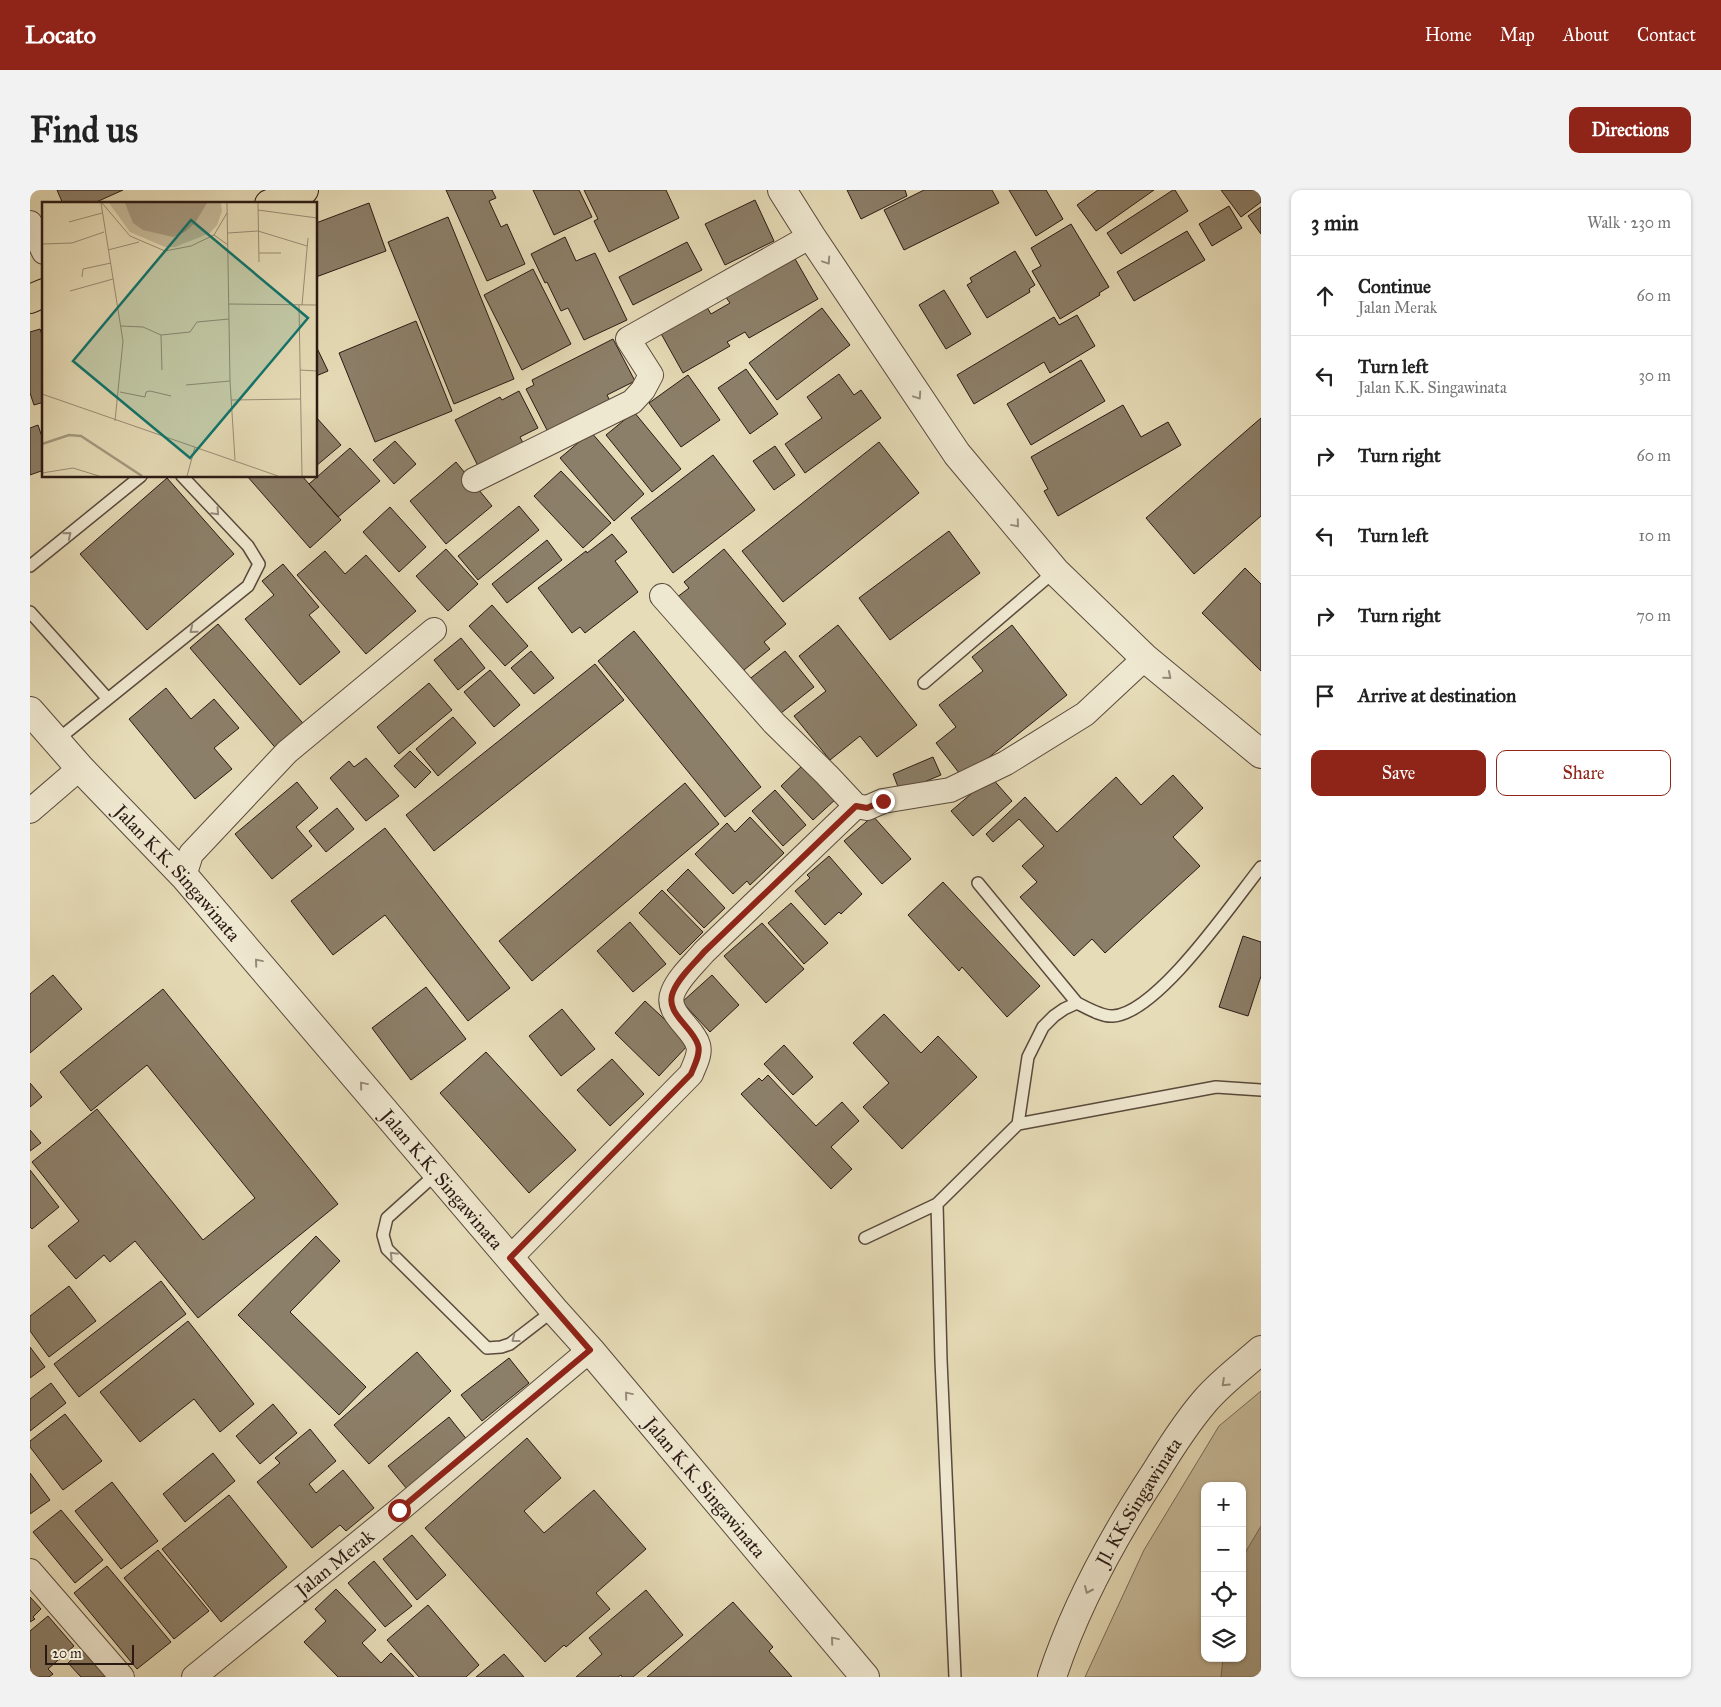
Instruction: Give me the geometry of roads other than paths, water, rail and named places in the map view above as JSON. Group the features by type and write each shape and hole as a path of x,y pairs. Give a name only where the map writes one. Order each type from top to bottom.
{"main road":[{"path":"274,202 304,190"},
{"path":"30,299 42,294"}],"street":[{"path":"782,190 810,236 957,454 1055,571 1145,658 1261,754"},
{"path":"30,222 42,248"},
{"path":"474,480 632,402 643,390 651,375 628,339 810,236"},
{"path":"662,596 774,723 856,806 867,808 883,801 950,790 1006,763 1086,714 1145,658"},
{"path":"184,876 191,854 287,752 434,630"},
{"name":"Jalan K.K. Singawinata","path":"30,711 80,768 184,876 590,1350 866,1677"},
{"path":"30,811 80,768"},
{"path":"510,1258 691,1074 699,1046 674,1011 671,1001 673,992 683,977 704,952 856,806"},
{"name":"Jalan Merak","path":"194,1677 399,1510 590,1350"},
{"name":"Jl. KK.Singawinata","path":"1052,1677 1059,1655 1095,1574 1126,1517 1164,1458 1205,1401 1261,1350"},
{"path":"30,1571 122,1677"}],"lane":[{"path":"30,566 138,478"},
{"path":"57,740 248,586 259,564 248,546 184,478"},
{"path":"924,683 1055,571"},
{"path":"30,612 108,699"},
{"path":"978,883 1077,1003 1112,1017 1131,1011 1146,1002 1163,987 1190,958 1261,867"},
{"path":"1018,1124 1028,1057 1043,1027 1064,1008 1077,1003"},
{"path":"865,1238 937,1204 1018,1124 1216,1086 1261,1090"},
{"path":"437,1173 387,1218 382,1235 387,1249 487,1348 510,1344 554,1310"},
{"path":"937,1204 941,1360 955,1677"}]}
